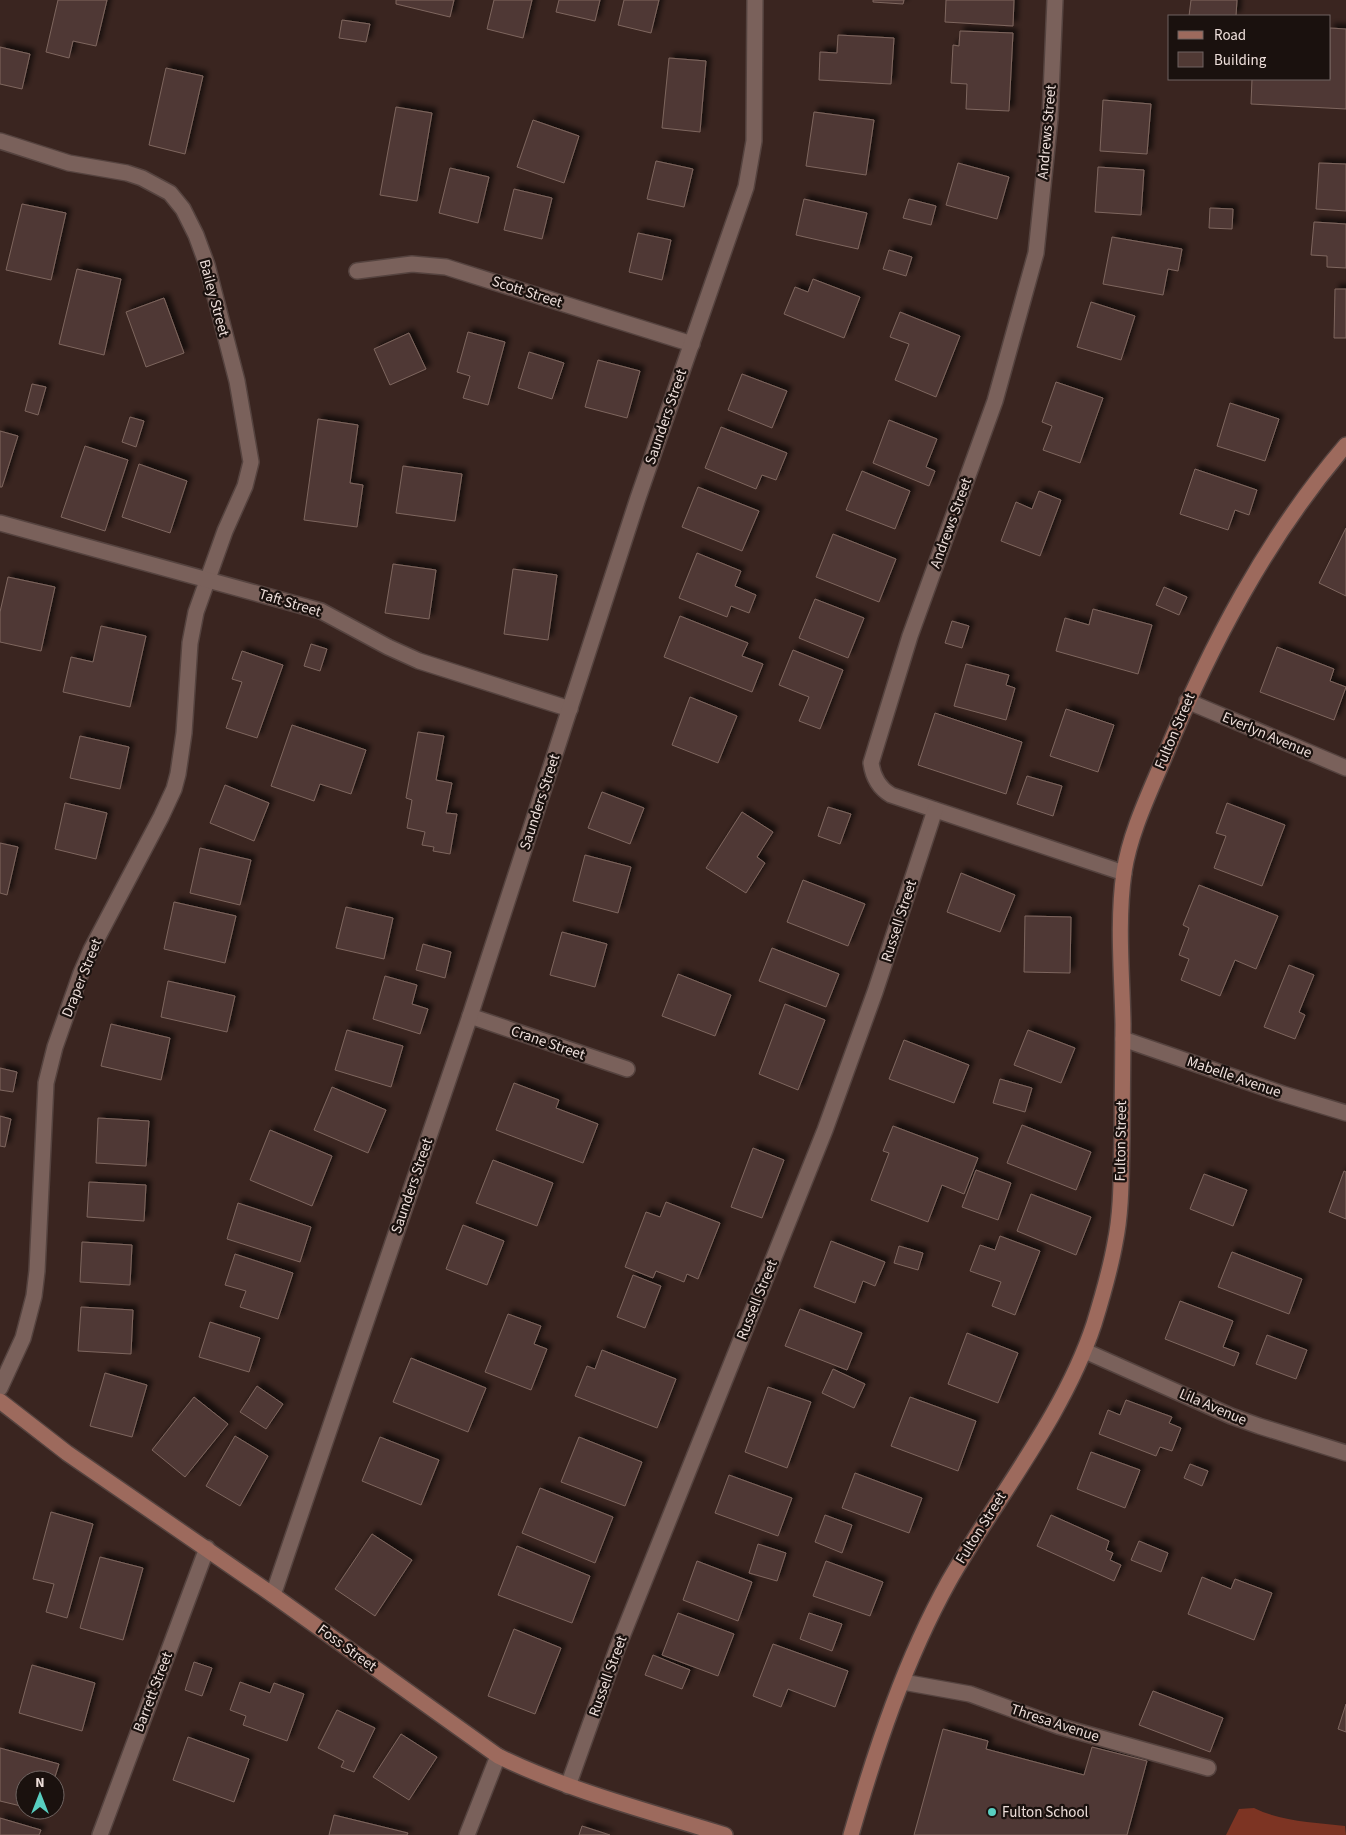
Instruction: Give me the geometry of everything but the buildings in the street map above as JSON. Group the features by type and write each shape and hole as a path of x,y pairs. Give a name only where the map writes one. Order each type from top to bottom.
{"street":[{"name":"Saunders Street","path":"273,1594 470,1016 638,498 746,187 751,164 755,115 756,0"},
{"name":"Andrews Street","path":"1055,0 1050,118 1036,253 995,401 910,636 872,756 873,774 882,789 891,795 1124,873"},
{"name":"Bailey Street","path":"0,141 69,162 119,171 142,178 170,193 190,220 207,266 237,381 251,462 245,486 207,579"},
{"name":"Scott Street","path":"357,271 412,264 446,267 692,344"},
{"name":"Fulton Street","path":"851,1835 881,1738 923,1633 978,1531 1071,1382 1085,1351 1109,1272 1119,1217 1121,1175 1123,1039 1121,949 1124,873 1135,830 1187,701 1212,652 1260,565 1319,476 1346,445"},
{"name":"Taft Street","path":"0,523 321,612 419,661 570,709"},
{"name":"Draper Street","path":"0,1388 23,1338 34,1296 37,1271 46,1083 55,1047 91,950 174,789 184,733 190,644 196,612 207,579"},
{"name":"Everlyn Avenue","path":"1187,701 1346,768"},
{"name":"Russell Street","path":"568,1786 617,1649 825,1130 876,992 935,810"},
{"name":"Crane Street","path":"470,1016 627,1069"},
{"name":"Mabelle Avenue","path":"1123,1039 1283,1094 1346,1113"},
{"name":"Lila Avenue","path":"1085,1351 1231,1416 1346,1453"},
{"name":"Foss Street","path":"0,1401 67,1453 273,1594 498,1756 568,1786 725,1835"},
{"name":"Barrett Street","path":"100,1835 207,1548"},
{"name":"Thresa Avenue","path":"903,1682 970,1694 1058,1726 1208,1768"},
{"path":"468,1835 498,1756"}],"shaded area":[{"path":"1254,1808 1287,1819 1345,1826 1346,1835 1226,1835 1239,1809"}],"place":[{"name":"Fulton School","path":"992,1812"}]}
